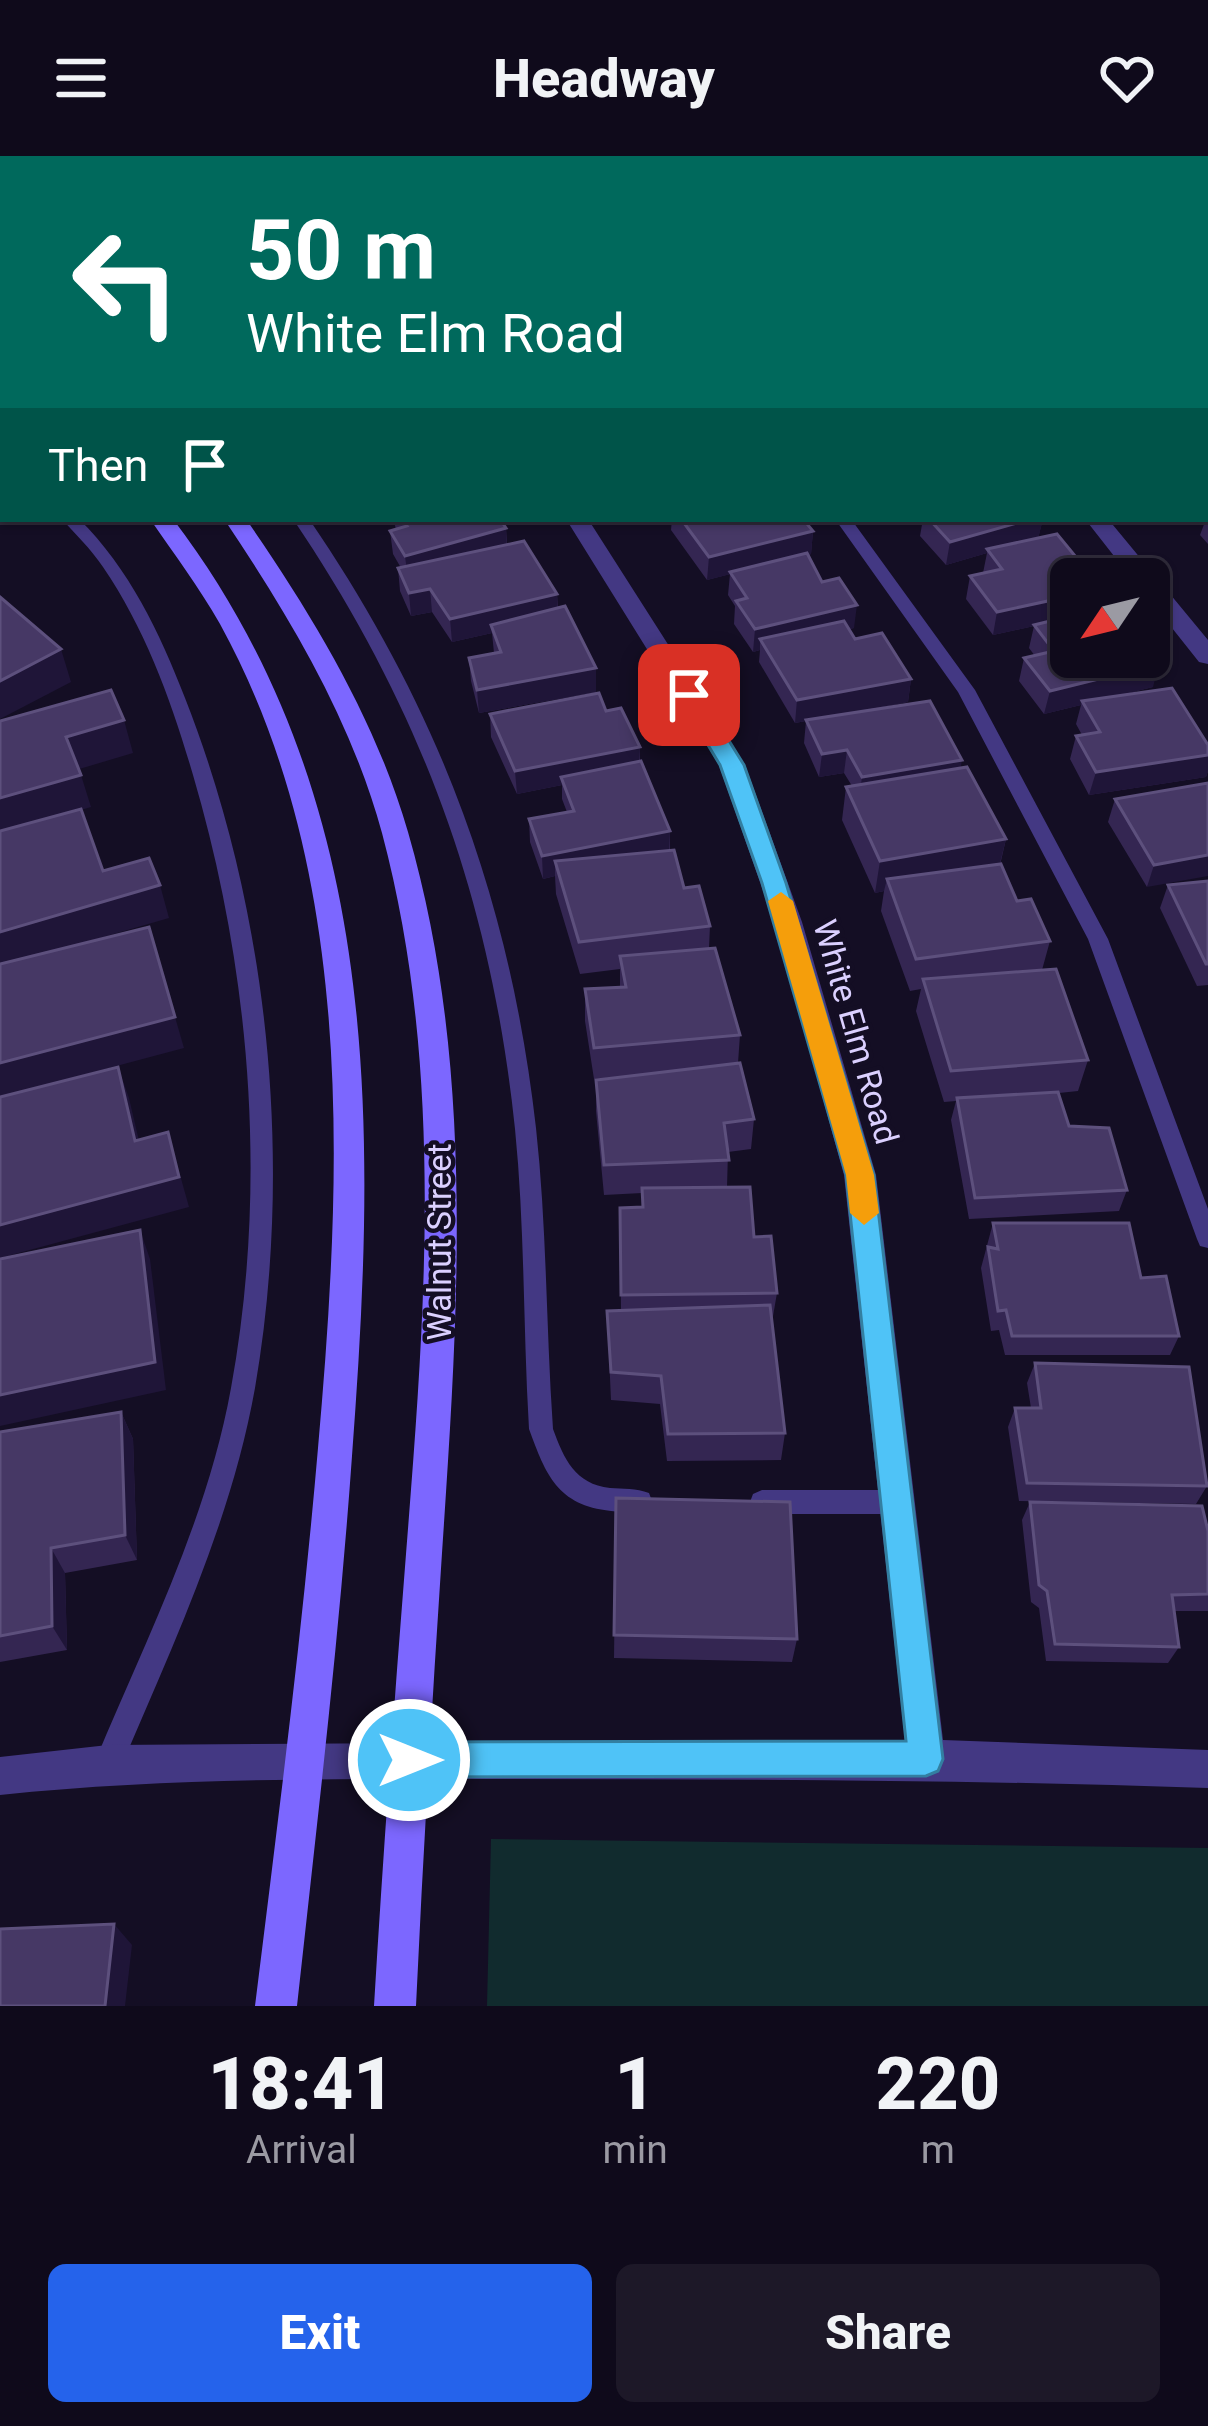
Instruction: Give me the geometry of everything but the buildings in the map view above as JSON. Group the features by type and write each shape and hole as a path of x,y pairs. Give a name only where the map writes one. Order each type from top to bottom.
{"main road":[{"path":"163,522 216,600 278,726 344,1010 350,1213 338,1442 276,2006"},
{"name":"Walnut Street","path":"237,522 276,578 358,731 387,813 426,991 440,1131 445,1274 395,2006"}],"street":[{"name":"White Elm Road","path":"579,522 732,765 788,922 860,1175 926,1759"},
{"path":"1098,522 1128,558"},
{"path":"1170,609 1208,656"},
{"path":"0,1776 108,1764 304,1760 926,1759 1208,1768"}],"lane":[{"path":"72,522 107,566 157,652 215,808 236,892 256,1108 255,1297 223,1472 168,1625 108,1764"},
{"path":"303,522 393,660 458,816 495,958 522,1094 541,1429 558,1477 600,1497 662,1501"},
{"path":"845,522 966,690 1099,939 1208,1239"},
{"path":"733,1502 897,1502"}],"green space":[{"path":"491,1839 1208,1848 1208,2006 487,2006"}],"slow traffic":[{"path":"781,901 860,1175 864,1213"}],"route":[{"path":"409,1760 926,1759 860,1175 788,922 732,765 689,695"}]}
